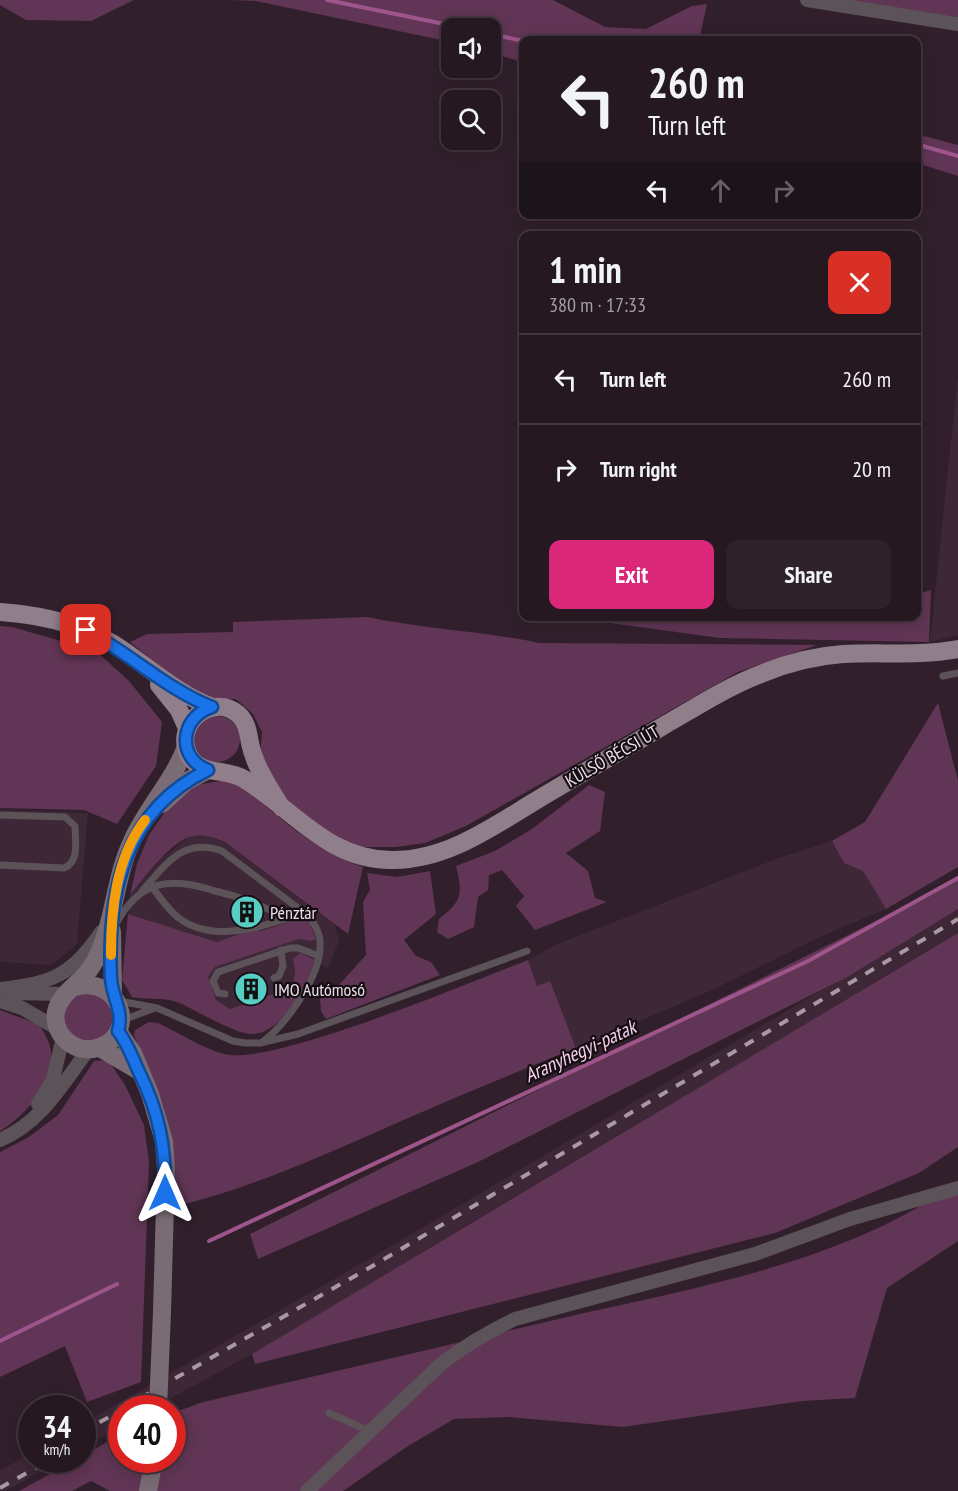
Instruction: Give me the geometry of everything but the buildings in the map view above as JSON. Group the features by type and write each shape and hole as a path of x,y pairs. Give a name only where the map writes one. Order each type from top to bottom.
{"main road":[{"path":"0,612 54,619 86,630 194,700 212,707 221,707 239,715 249,731 257,768 282,808"},
{"name":"KÜLSŐ BÉCSI ÚT","path":"216,771 246,780 336,847 376,860 420,858 469,839 690,711 760,674 825,656 924,654 958,649"},
{"path":"138,662 172,699 187,728"},
{"path":"212,707 196,714 187,728 186,747 192,759 216,771 242,760 250,741"}],"street":[{"path":"807,0 958,24"},
{"path":"159,1395 164,1141 150,1094 119,1026 115,998 112,924 124,861 143,821 180,762 186,747"},
{"path":"143,821 187,781 216,771"},
{"path":"0,990 45,982 69,970 112,924"},
{"path":"0,1139 31,1112 46,1092 58,1066 60,1033 56,1012 70,991 92,966 112,924"},
{"path":"0,990 28,995 70,991 95,985 115,998"},
{"path":"0,1001 22,1008 79,1048 95,1048 139,1071"},
{"path":"0,1139 18,1133 34,1120 95,1048 110,1041 119,1026"},
{"path":"307,1491 369,1431 460,1349 515,1319 755,1254 850,1219 958,1188"},
{"path":"148,1491 151,1473"}],"lane":[{"path":"943,676 958,673"},
{"path":"0,815 65,817 75,826 75,858 70,866 64,868 0,865"},
{"path":"112,924 176,855 198,847 210,847 222,851 310,917 318,930 319,956 294,1009 270,1036 260,1043"},
{"path":"142,891 176,881 247,901"},
{"path":"152,887 175,915 212,932 231,933 297,915"},
{"path":"255,904 283,915 310,917"},
{"path":"225,994 218,993 213,981 218,972 281,950 298,948 319,956"},
{"path":"274,978 279,976 283,966 281,950"},
{"path":"115,998 157,1008 233,1041 260,1043 298,1034 527,951"},
{"path":"119,1026 157,1008"},
{"path":"329,1413 369,1431"}],"shaded area":[{"path":"0,0 134,0 91,21 26,20 0,5"},
{"path":"231,0 553,0 605,27 646,29 692,6 707,4 700,36 519,36 519,61 501,56 501,18 441,18 441,40 256,1"},
{"path":"845,0 958,0 958,17"},
{"path":"921,135 958,145 958,176 921,164"},
{"path":"958,375 958,635 930,642"},
{"path":"931,590 929,642 720,638 595,621 921,621 921,593"},
{"path":"367,617 539,643 817,645 738,672 466,826 425,843 396,847 356,847 334,837 289,802 260,756 262,732 253,714 236,699 216,699 188,689 130,642 147,634 233,632 233,622"},
{"path":"0,626 12,627 96,651 129,681 162,722 156,766 117,824 84,810 0,808"},
{"path":"938,703 958,781 958,867 886,909 863,871 844,863 832,841 865,822"},
{"path":"217,716 233,723 240,739 233,755 217,762 201,755 194,739 201,723"},
{"path":"227,780 241,783 283,820 313,842 363,867 348,934 225,842 206,836 193,836 176,844 130,895 137,864 149,835 165,812 195,785"},
{"path":"589,785 605,792 600,831 566,853 588,871 595,898 607,902 535,930 516,906 524,896 502,870 489,875 488,890 478,897 474,927 448,939 437,932 439,919 452,907 459,896 460,884 456,866 495,851 532,829"},
{"path":"0,810 88,813 77,944 51,965 0,962"},
{"path":"190,836 207,836 225,842 335,925 339,941 328,968 315,960 293,959 295,971 293,987 230,1009 216,1000 208,977 215,967 299,939 301,918 261,931 253,929 217,942 128,914 130,895 162,858"},
{"path":"832,841 844,863 863,871 886,909 822,936 710,991 576,1048 550,981 537,986 528,960 555,945 776,859"},
{"path":"430,871 436,914 404,940 416,956 431,962 440,975 326,1019 321,1011 320,999 338,986 366,955 363,902 370,890 367,873 397,877"},
{"path":"958,880 958,909 849,976 478,1162 258,1259 250,1234"},
{"path":"958,909 958,933 252,1354 177,1395 132,1395 383,1251"},
{"path":"128,914 217,942 253,929 261,931 301,918 310,923 316,939 312,941 299,939 215,967 208,977 216,1000 230,1009 293,987 295,971 293,959 300,953 315,960 300,994 284,1016 264,1032 245,1033 177,1002 132,997 122,980"},
{"path":"958,933 958,1147 919,1173 775,1233 255,1364 252,1354"},
{"path":"528,960 537,986 550,981 576,1048 286,1170 229,1191 170,1208 161,1105 134,1035 135,1030 149,1022 158,1023 224,1054 248,1055 326,1036"},
{"path":"88,993 105,1000 112,1017 105,1034 88,1041 71,1034 64,1017 71,1000"},
{"path":"0,1010 40,1025 50,1046 51,1059 45,1084 38,1095 20,1116 0,1131"},
{"path":"108,1060 125,1085 144,1125 149,1162 141,1382 96,1399 96,1395 84,1395 65,1346 0,1377 0,1152 29,1137 58,1115 94,1061"},
{"path":"958,1182 958,1241 887,1288 855,1398 802,1401 623,1427 508,1417 454,1419 408,1446 343,1491 110,1491 91,1481 72,1491 19,1491 52,1473 96,1473 96,1448 108,1442 108,1473 186,1473 186,1408 200,1403 719,1282 819,1252 868,1233 914,1210"},
{"path":"108,1409 108,1434 96,1440 96,1416"},
{"path":"18,1461 18,1473 38,1473 5,1491 0,1491 0,1471"}],"waterway":[{"path":"327,0 441,23"},
{"path":"501,36 519,40"},
{"path":"921,145 958,156"},
{"name":"Aranyhegyi-patak","path":"209,1241 808,961 958,878"},
{"name":"Aranyhegyi-patak","path":"0,1341 117,1284"}],"railway":[{"path":"146,1395 369,1268 958,919"},
{"path":"96,1424 108,1418"},
{"path":"0,1488 27,1473"}],"slow traffic":[{"path":"111,955 112,917 124,861 132,840 145,820"}],"place":[{"name":"Pénztár","path":"247,912"},
{"name":"IMO Autómosó","path":"251,989"}],"route":[{"path":"86,630 114,644 194,700 212,707 196,714 187,728 185,738 188,754 196,764 208,770 187,781 143,821 124,861 112,917 111,977 113,995 121,1011 118,1031 133,1053 160,1123 164,1141 165,1193"}]}
